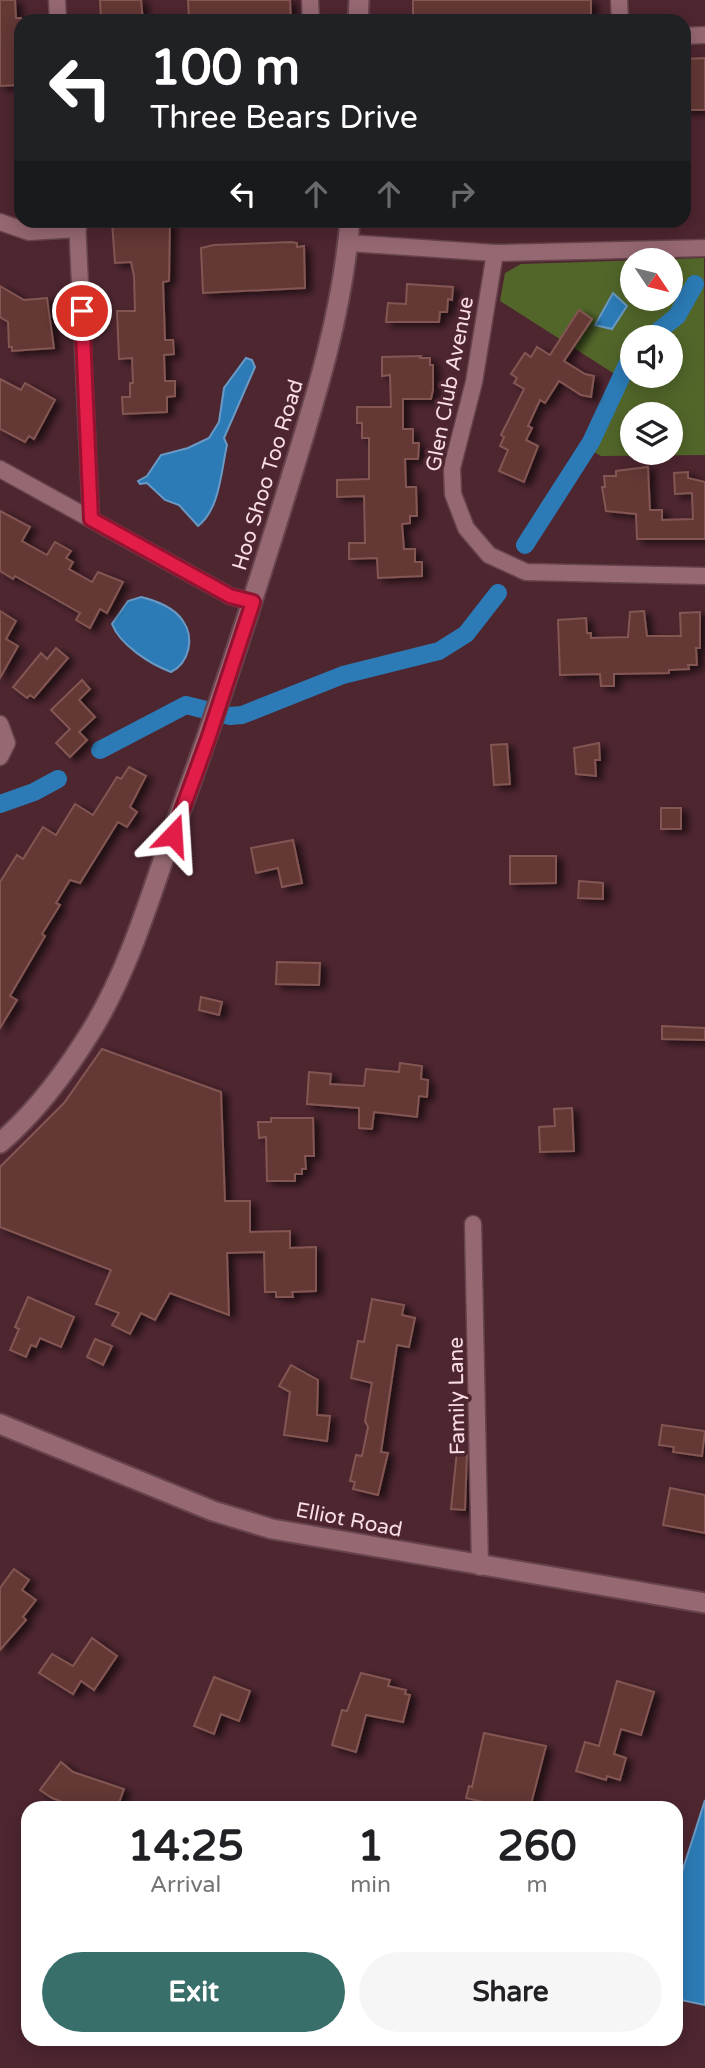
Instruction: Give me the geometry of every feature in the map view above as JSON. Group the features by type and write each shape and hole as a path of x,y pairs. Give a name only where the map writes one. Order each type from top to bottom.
{"street":[{"path":"17,228 29,232 56,228"},
{"path":"77,228 92,477 91,519"},
{"name":"Hoo Shoo Too Road","path":"0,1143 71,1060 111,994 151,900 214,723 327,360 350,228"},
{"path":"349,243 495,253 705,248"},
{"name":"Glen Club Avenue","path":"495,253 476,370 452,468 453,494 459,514 477,544 503,564 526,572 705,576"},
{"path":"0,469 230,596 253,602"},
{"path":"0,724 7,743 0,757"},
{"name":"Family Lane","path":"473,1224 480,1567"},
{"name":"Elliot Road","path":"0,1424 213,1511 318,1538 705,1603"}],"green space":[{"path":"704,258 705,455 683,455 683,402 620,402 620,456 601,456 592,451 620,388 683,388 683,325 620,325 620,377 500,301 505,273 521,264 620,261 620,312 682,312 683,259"}],"water":[{"path":"613,293 620,300 620,312 623,312 612,329 595,325"},
{"path":"246,358 252,360 255,367 224,438 227,445 215,500 211,510 198,526 179,505 165,500 147,483 140,484 138,481 147,476 161,455 188,448 209,438 219,422 224,388"},
{"path":"141,597 170,608 187,628 189,642 186,656 171,672 137,653 122,639 112,624 128,601"},
{"path":"705,1800 705,2005 683,2000 683,1869"}],"building":[{"path":"0,0 15,0 14,85 0,86"},
{"path":"100,0 141,0 142,14 101,14"},
{"path":"188,0 290,0 291,14 189,14"},
{"path":"413,0 591,0 591,14 413,14"},
{"path":"705,58 705,110 691,110 691,59"},
{"path":"112,228 170,228 169,281 163,282 165,340 173,340 174,354 164,355 165,381 175,381 175,396 167,397 167,412 123,414 122,397 130,397 130,383 133,383 132,358 119,359 117,311 135,311 134,276 131,262 115,263"},
{"path":"297,243 297,247 304,246 305,288 203,293 201,248 214,245"},
{"path":"407,284 453,287 452,300 448,299 447,312 440,312 439,322 386,322 388,303 406,304"},
{"path":"0,286 24,300 47,298 54,348 12,351 12,347 9,347 8,322 0,317"},
{"path":"579,310 592,319 564,361 585,374 594,376 591,397 581,395 559,381 545,403 540,400 528,426 532,428 526,440 538,446 524,482 499,471 508,450 500,446 504,437 501,435 524,389 514,383 517,378 511,374 525,353 531,357 537,347 550,355"},
{"path":"421,356 420,358 430,358 430,365 433,365 433,390 431,399 403,399 403,429 413,429 413,443 419,443 418,459 405,459 406,487 416,487 417,516 410,516 410,523 402,524 404,549 415,549 415,562 422,562 422,576 378,578 377,558 349,559 349,543 365,543 364,496 337,497 337,480 369,479 369,438 362,438 362,423 357,423 357,407 391,407 390,375 382,376 382,357"},
{"path":"0,379 21,390 25,383 55,400 34,439 29,436 25,442 0,429"},
{"path":"648,467 650,510 662,510 662,520 693,519 692,493 675,494 674,473 688,472 688,478 705,482 705,539 637,539 636,514 606,511 602,487 605,487 604,476 616,476 616,471"},
{"path":"0,511 30,527 22,541 47,555 55,542 71,551 66,558 73,562 69,569 92,582 98,572 123,582 107,613 100,609 90,628 76,620 80,613 15,576 13,579 0,571"},
{"path":"0,611 16,621 6,639 18,646 0,678"},
{"path":"644,611 647,636 681,636 680,613 700,612 697,665 688,665 689,669 669,670 669,673 614,674 614,686 601,686 600,674 560,675 558,620 586,618 587,633 591,633 591,638 628,637 630,612"},
{"path":"56,648 68,658 34,698 30,695 27,698 13,687 41,653 47,659"},
{"path":"82,680 90,689 79,700 95,717 79,732 87,740 70,757 56,743 70,729 51,710"},
{"path":"599,743 600,760 595,760 596,776 576,774 574,748"},
{"path":"507,744 510,784 494,785 491,745"},
{"path":"129,767 146,776 130,807 137,812 127,827 118,822 80,883 70,880 56,903 60,905 42,934 45,936 10,996 17,1000 0,1028 0,882 17,855 23,859 43,827 56,835 75,804 93,815 117,777 121,779"},
{"path":"661,808 681,808 681,829 661,829"},
{"path":"293,840 302,883 282,887 278,868 256,873 251,848"},
{"path":"510,856 556,856 556,883 510,884"},
{"path":"579,881 603,883 603,899 578,898"},
{"path":"277,962 320,963 319,985 276,984"},
{"path":"201,997 222,1002 219,1015 199,1010"},
{"path":"662,1026 705,1028 705,1040 662,1039"},
{"path":"102,1049 221,1092 225,1201 250,1201 250,1232 290,1231 290,1248 316,1247 316,1291 292,1292 293,1297 276,1297 276,1292 265,1292 264,1252 227,1253 229,1315 170,1293 155,1320 141,1313 130,1334 112,1325 119,1313 96,1304 111,1270 0,1227 0,1167 64,1103"},
{"path":"400,1063 422,1066 421,1079 428,1080 427,1097 419,1096 417,1117 374,1112 372,1129 359,1128 359,1108 307,1104 309,1072 331,1074 330,1084 364,1086 366,1069 399,1072"},
{"path":"572,1108 574,1151 540,1152 539,1127 555,1126 554,1109"},
{"path":"271,1118 313,1118 314,1156 305,1156 306,1169 302,1169 302,1174 295,1174 295,1181 267,1181 266,1137 259,1138 258,1122 271,1122"},
{"path":"28,1297 74,1317 61,1347 40,1338 36,1347 31,1345 26,1357 10,1350 19,1329 15,1327"},
{"path":"372,1299 404,1305 402,1315 415,1318 409,1347 397,1345 381,1452 388,1453 378,1495 353,1489 355,1482 350,1481 356,1455 362,1456 368,1427 365,1421 372,1383 351,1378 358,1341 364,1342"},
{"path":"95,1339 112,1346 103,1365 87,1357"},
{"path":"291,1365 318,1380 317,1415 330,1416 327,1441 284,1435 290,1392 279,1386"},
{"path":"662,1425 705,1431 702,1456 673,1452 674,1447 659,1445"},
{"path":"457,1451 467,1452 465,1510 451,1509"},
{"path":"670,1488 705,1495 705,1533 663,1525"},
{"path":"14,1569 29,1580 22,1590 36,1600 23,1617 26,1620 0,1650 0,1588"},
{"path":"92,1638 117,1656 94,1690 81,1681 73,1694 39,1673 52,1654 73,1666"},
{"path":"361,1673 390,1680 388,1686 406,1690 405,1694 410,1695 403,1722 366,1715 356,1752 332,1745 342,1710 347,1711"},
{"path":"214,1677 250,1691 239,1721 221,1714 214,1734 194,1726"},
{"path":"617,1681 654,1692 641,1735 621,1729 614,1754 626,1758 620,1780 607,1776 606,1780 576,1771 585,1742 599,1746"},
{"path":"484,1733 546,1746 532,1801 479,1801 466,1798 469,1786 472,1787"},
{"path":"61,1762 73,1772 124,1789 120,1801 60,1801 40,1790"}],"waterway":[{"path":"666,325 677,316 695,284"},
{"path":"525,545 591,442 620,380"},
{"path":"100,750 186,705 230,716 242,715 343,675 439,651 466,634 498,593"},
{"path":"0,804 34,792 58,779"}],"route":[{"path":"82,311 92,477 91,519 230,596 253,602 173,835"}]}
